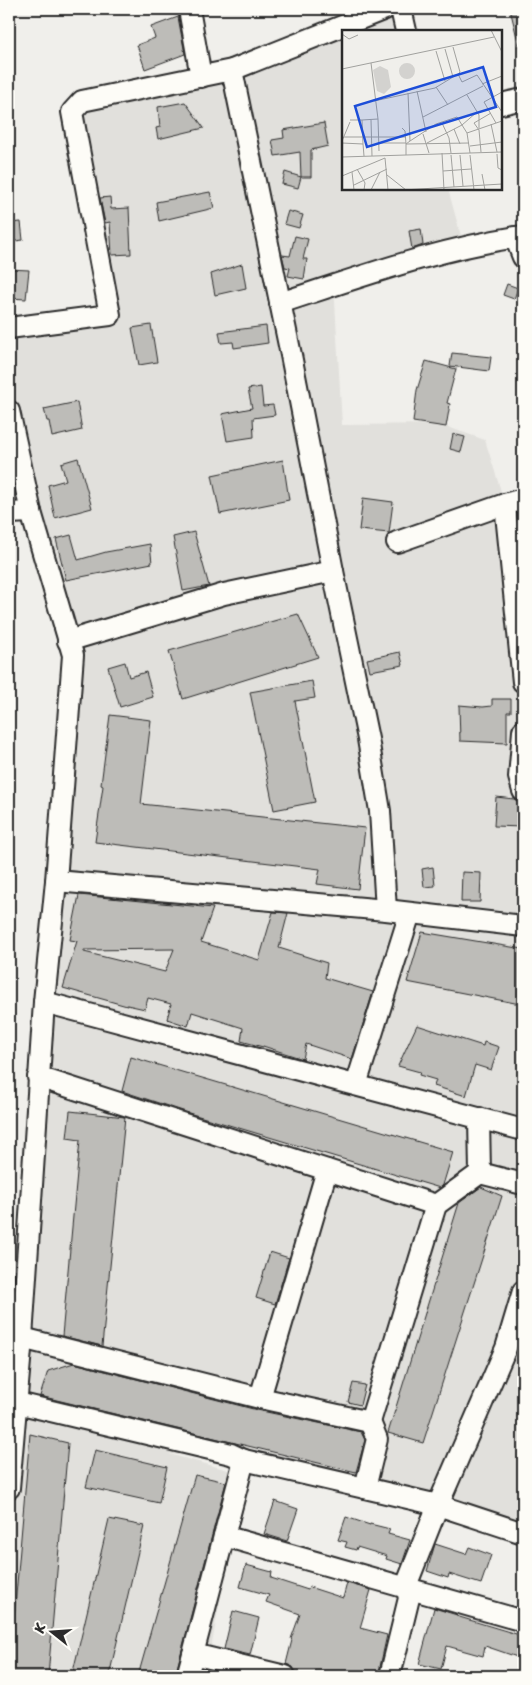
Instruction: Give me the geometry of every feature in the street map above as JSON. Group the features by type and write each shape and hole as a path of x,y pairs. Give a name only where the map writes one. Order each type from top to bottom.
{"street":[{"path":"188,9 201,77"},
{"path":"9,328 110,315 72,112 82,101 232,70 385,9"},
{"path":"401,9 406,30"},
{"path":"232,70 368,739 378,802 386,910"},
{"path":"502,104 523,99"},
{"path":"280,303 415,259 464,247 519,237 523,257"},
{"path":"9,411 31,512 73,655 56,881 38,1077 22,1338 12,1402 13,1442 9,1488"},
{"path":"397,542 514,502 523,682"},
{"path":"9,513 31,512"},
{"path":"68,641 224,594 333,571"},
{"path":"523,732 519,777 523,791"},
{"path":"56,881 386,910 523,926"},
{"path":"356,1085 410,913"},
{"path":"44,1002 523,1130"},
{"path":"38,1077 436,1206"},
{"path":"479,1118 480,1173"},
{"path":"260,1398 328,1170"},
{"path":"480,1173 523,1184"},
{"path":"366,1488 377,1439 370,1422 436,1206 480,1173"},
{"path":"390,1676 409,1598 406,1586 438,1504 506,1348 523,1291"},
{"path":"22,1338 260,1398 370,1422"},
{"path":"12,1402 231,1454 244,1460 438,1504 523,1533"},
{"path":"187,1676 244,1460"},
{"path":"224,1536 406,1586 523,1621"},
{"path":"193,1654 281,1676"}],"shaded area":[{"path":"401,9 406,30 343,30"},
{"path":"342,30 342,190 448,190 464,247 334,284 342,425 439,424 485,440 505,504 523,682 523,1530 244,1460 169,1454 243,1474 206,1676 9,1676 9,1402 68,641 9,399 9,328 110,315 72,112 232,70"}],"building":[{"path":"510,9 523,9 523,46 519,46"},
{"path":"178,17 185,54 145,69 137,45 155,38 151,27"},
{"path":"185,102 204,128 158,139 156,128 160,127 158,107"},
{"path":"324,123 328,146 311,150 311,177 301,177 300,152 275,156 272,140 284,138 283,130"},
{"path":"285,172 301,177 298,188 282,184"},
{"path":"210,192 214,208 159,221 156,202"},
{"path":"110,197 111,209 129,208 131,254 112,255 110,222 105,223 100,198"},
{"path":"288,211 303,215 299,228 284,224"},
{"path":"21,222 23,240 9,242 9,223"},
{"path":"421,229 423,245 412,249 409,231"},
{"path":"295,236 308,239 303,259 307,259 304,279 288,276 290,268 285,267 282,255 290,256"},
{"path":"242,264 246,288 215,295 211,274"},
{"path":"9,269 29,270 26,299 9,298"},
{"path":"507,284 518,288 514,299 503,295"},
{"path":"151,325 157,362 139,365 132,328"},
{"path":"266,326 268,343 234,348 233,342 221,343 219,332"},
{"path":"452,353 491,357 489,371 450,366"},
{"path":"426,361 456,369 447,403 450,404 446,427 413,422 417,390"},
{"path":"261,387 263,406 273,405 275,415 253,418 254,437 227,441 222,414 252,408 248,389"},
{"path":"77,402 82,430 52,437 49,421 47,421 44,409"},
{"path":"453,434 465,437 461,452 450,449"},
{"path":"78,458 92,508 55,518 48,485 66,480 61,463"},
{"path":"283,460 289,500 220,514 212,475"},
{"path":"363,498 393,502 389,533 359,530"},
{"path":"194,532 209,586 183,591 173,537"},
{"path":"71,535 78,560 106,552 150,544 152,563 66,580 56,539"},
{"path":"298,614 318,657 183,699 169,651"},
{"path":"400,652 403,665 370,671 367,659"},
{"path":"125,662 129,677 146,672 153,697 120,707 108,667"},
{"path":"312,681 315,698 295,701 315,802 274,810 250,692"},
{"path":"492,699 511,699 511,712 507,712 507,743 460,741 459,705 492,706"},
{"path":"110,715 151,720 141,804 365,828 358,889 317,884 320,869 95,842"},
{"path":"496,797 514,799 521,803 522,827 494,826"},
{"path":"433,867 435,886 424,887 422,869"},
{"path":"462,872 481,873 480,902 461,902"},
{"path":"79,895 213,908 201,942 259,960 273,912 288,913 279,948 327,963 325,978 373,992 352,1059 306,1044 303,1059 241,1041 243,1028 192,1012 188,1026 167,1019 171,1004 148,998 145,1009 127,1006 63,988 77,941 70,940","holes":["174,949 165,972 84,952 84,950"]},
{"path":"422,932 523,949 523,988 520,1004 407,982"},
{"path":"417,1025 483,1046 484,1042 499,1047 491,1070 475,1065 466,1096 434,1086 436,1080 419,1075 420,1072 398,1066"},
{"path":"131,1057 453,1152 443,1185 440,1188 192,1114 122,1091"},
{"path":"70,1111 125,1117 102,1346 62,1336 80,1140 67,1138"},
{"path":"481,1187 502,1196 423,1443 388,1433 459,1203"},
{"path":"270,1252 289,1258 275,1304 256,1298"},
{"path":"74,1363 257,1410 361,1432 365,1440 356,1472 40,1396 48,1371"},
{"path":"353,1383 365,1385 360,1405 348,1402"},
{"path":"30,1434 68,1443 48,1676 9,1676"},
{"path":"95,1450 167,1467 159,1503 86,1487"},
{"path":"195,1475 226,1482 175,1676 138,1676"},
{"path":"275,1501 298,1509 287,1541 264,1534"},
{"path":"346,1517 390,1529 388,1534 410,1540 402,1564 386,1559 387,1556 357,1547 356,1550 345,1547 347,1542 338,1540"},
{"path":"109,1519 144,1526 109,1676 72,1676"},
{"path":"435,1544 466,1554 469,1547 491,1555 481,1584 449,1574 448,1578 427,1571"},
{"path":"246,1565 272,1572 271,1578 308,1590 309,1587 343,1598 347,1583 371,1590 360,1628 387,1635 378,1676 304,1676 296,1674 293,1667 286,1664 291,1639 300,1614 266,1602 269,1595 240,1587"},
{"path":"434,1608 523,1636 523,1659 485,1646 483,1656 447,1646 441,1669 419,1664"},
{"path":"233,1611 259,1618 250,1655 224,1649"}]}
